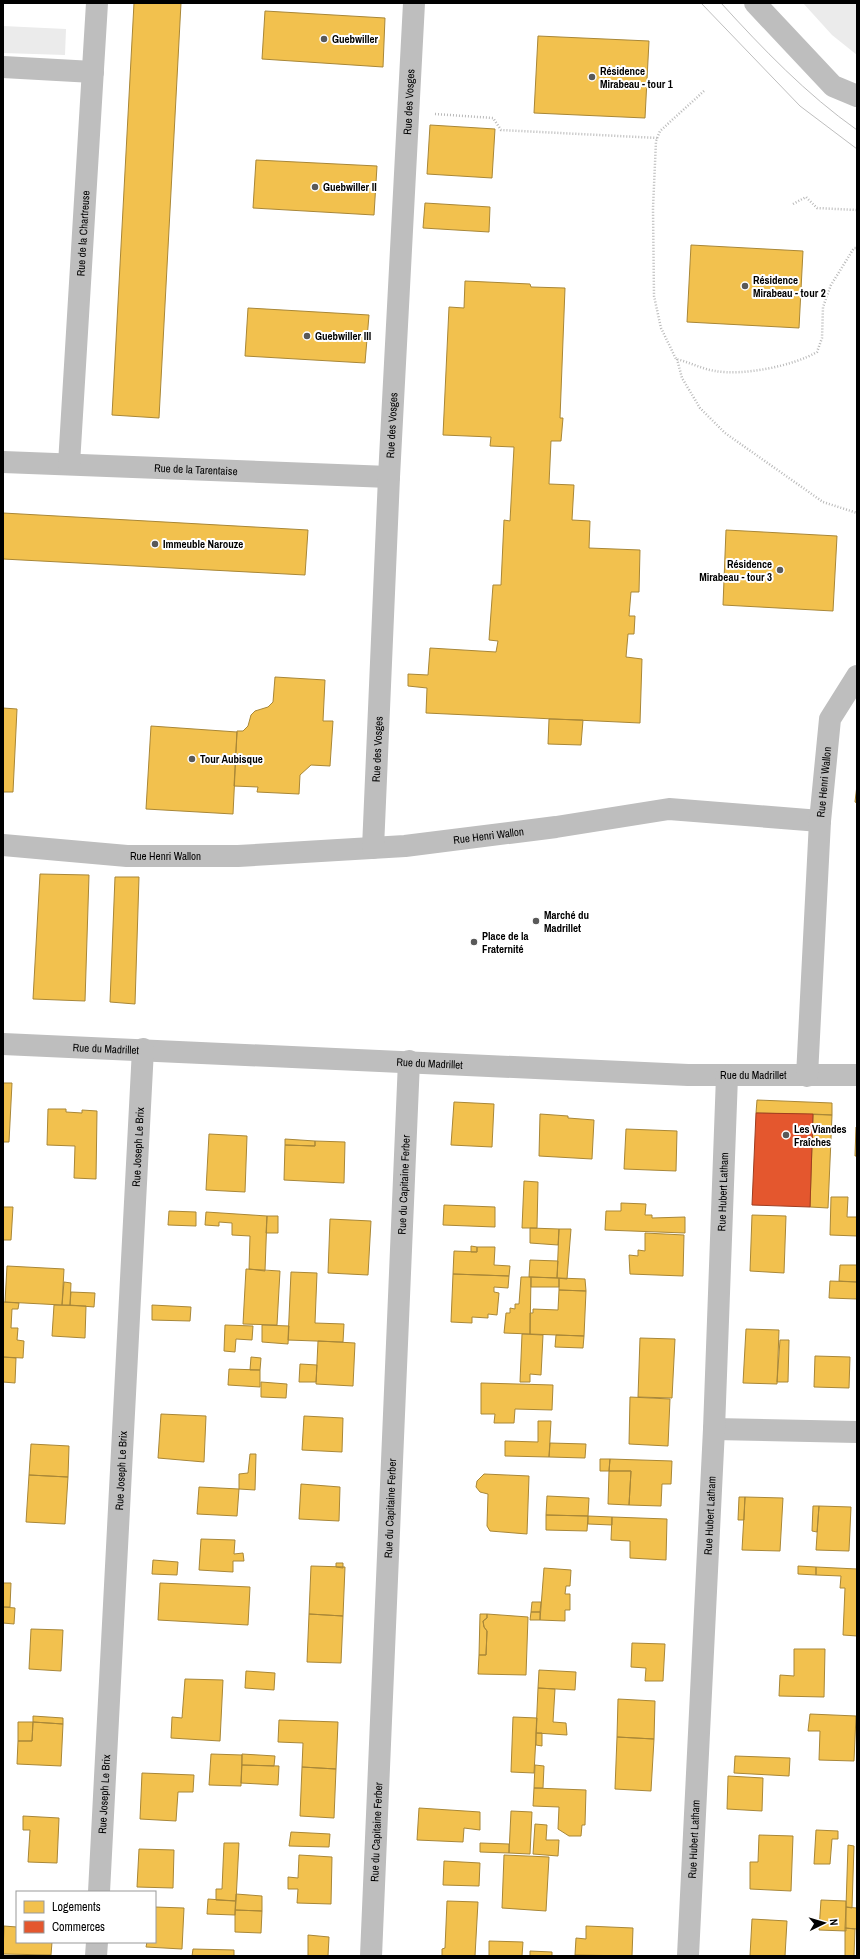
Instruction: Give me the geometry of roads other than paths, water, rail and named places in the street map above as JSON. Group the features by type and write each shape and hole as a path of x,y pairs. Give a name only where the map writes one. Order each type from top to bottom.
{"street":[{"name":"Rue de la Chartreuse","path":"69,464 97,3"},
{"name":"Rue des Vosges","path":"373,848 389,477 414,3"},
{"path":"755,3 832,86 857,96"},
{"path":"3,67 93,72"},
{"name":"Rue de la Tarentaise","path":"3,462 389,477"},
{"name":"Rue Henri Wallon","path":"3,845 141,856 238,856 405,846 548,828 669,809 820,820 830,719 857,676"},
{"path":"807,1076 820,820"},
{"name":"Rue du Madrillet","path":"3,1044 727,1076 857,1075"},
{"name":"Rue Joseph Le Brix","path":"99,1891 143,1049"},
{"name":"Rue du Capitaine Ferber","path":"371,1956 409,1061"},
{"name":"Rue Hubert Latham","path":"688,1956 714,1429 727,1076"},
{"path":"714,1429 857,1432"},
{"path":"96,1956 97,1943"}],"tram line":[{"path":"701,3 800,106 857,149"},
{"path":"721,3 803,86 857,130"}],"place":[{"name":"Guebwiller","path":"324,39"},
{"name":"Résidence Mirabeau - tour 1","path":"592,77"},
{"name":"Guebwiller II","path":"315,187"},
{"name":"Résidence Mirabeau - tour 2","path":"745,286"},
{"name":"Guebwiller III","path":"307,336"},
{"name":"Immeuble Narouze","path":"155,544"},
{"name":"Résidence Mirabeau - tour 3","path":"780,570"},
{"name":"Tour Aubisque","path":"192,759"},
{"name":"Marché du Madrillet","path":"536,921"},
{"name":"Place de la Fraternité","path":"474,942"},
{"name":"Les Viandes Fraîches","path":"786,1135"}]}
